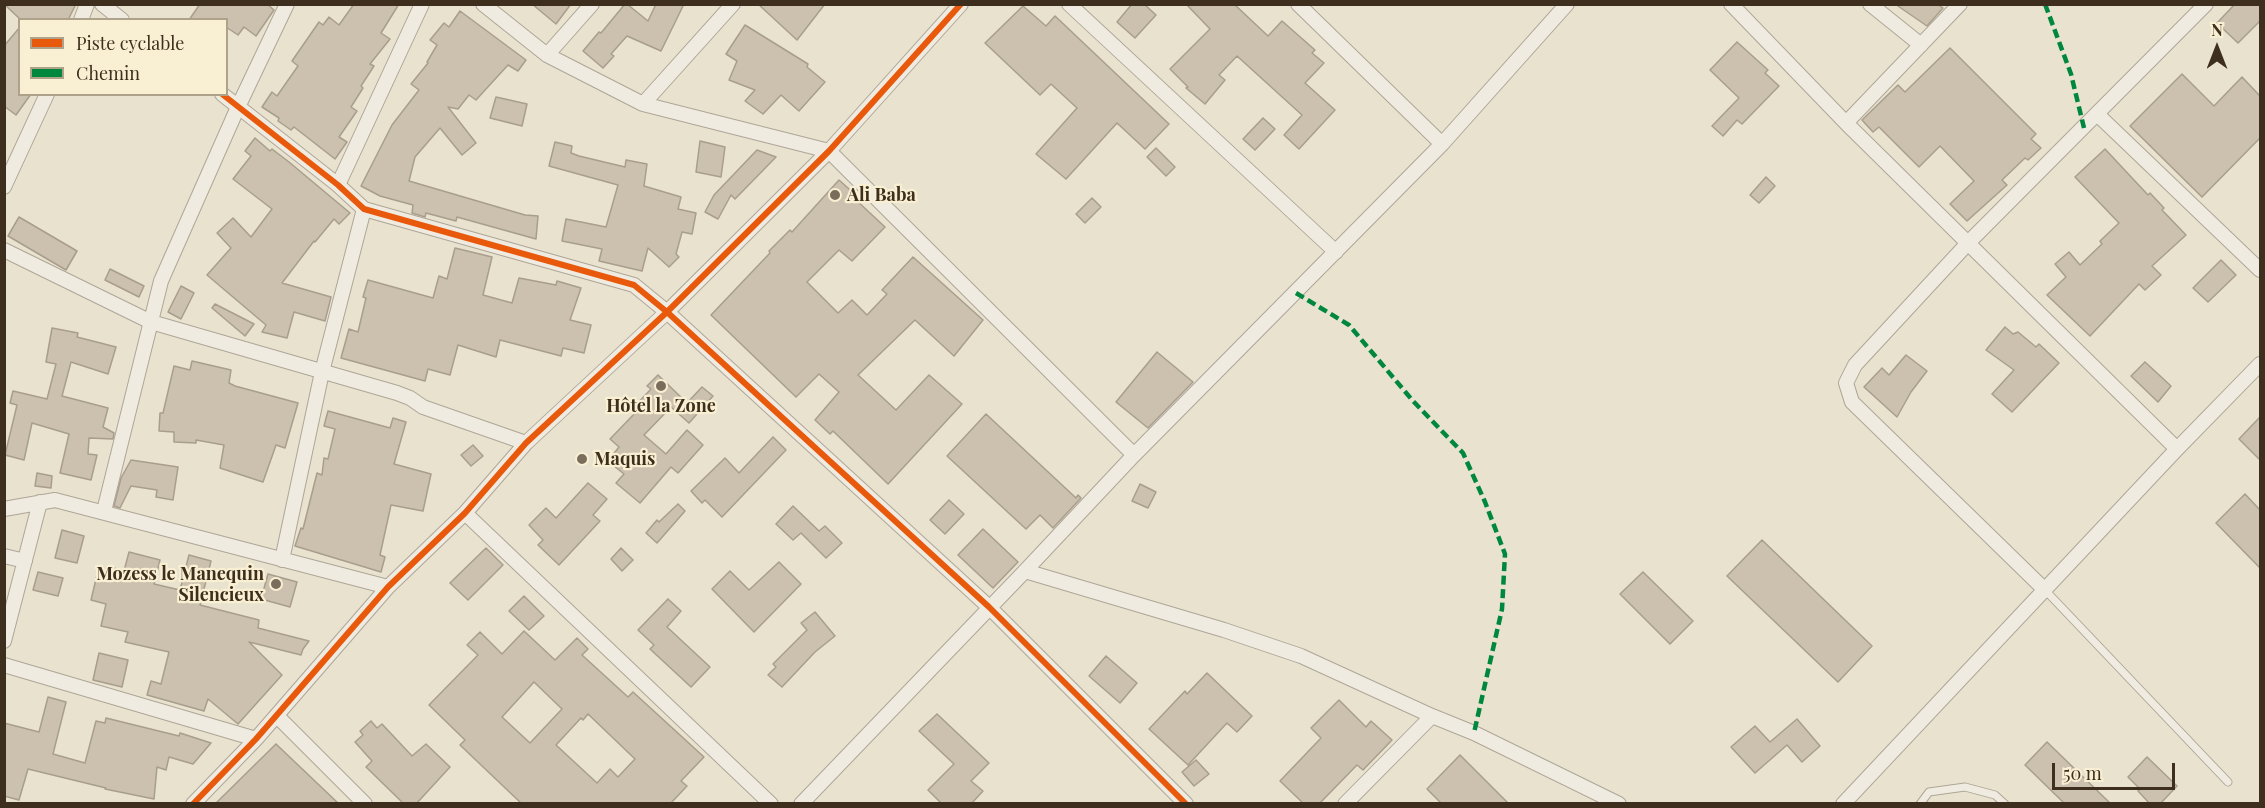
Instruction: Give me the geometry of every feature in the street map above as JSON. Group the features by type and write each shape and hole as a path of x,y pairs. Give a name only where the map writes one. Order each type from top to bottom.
{"street":[{"path":"102,4 120,18"},
{"path":"104,511 161,281 238,107 287,4"},
{"path":"338,185 422,4"},
{"path":"483,4 547,55 643,104 829,151 1134,455"},
{"path":"547,55 592,4"},
{"path":"643,104 733,4"},
{"path":"193,804 277,716 388,587 465,513 526,443 667,312 829,151 962,4"},
{"path":"1070,4 1336,252"},
{"path":"1298,4 1442,144"},
{"path":"801,804 1134,455 1442,144 1567,4"},
{"path":"1731,4 1846,123 2177,449"},
{"path":"1869,4 1921,45"},
{"path":"1846,123 1960,4"},
{"path":"2045,590 1852,402 1846,383 1855,365 1968,243 2206,4"},
{"path":"4,187 46,96"},
{"path":"224,96 338,185 364,209 634,285 667,312 989,607 1186,804"},
{"path":"2098,115 2260,270"},
{"path":"282,560 322,372 364,209"},
{"path":"4,250 151,322 397,393 423,407 526,443"},
{"path":"1843,804 2260,364"},
{"path":"4,509 55,500 388,587"},
{"path":"4,641 40,502"},
{"path":"465,513 771,804"},
{"path":"4,556 25,561"},
{"path":"1025,571 1224,630 1300,656 1504,747 1619,804"},
{"path":"4,665 256,739"},
{"path":"277,716 365,804"},
{"path":"1345,804 1432,716"}],"lane":[{"path":"2045,590 2228,782"},
{"path":"1920,804 1929,792 1965,787 1995,795 2005,804"}],"building":[{"path":"4,4 76,4 69,18 19,18"},
{"path":"200,4 267,4 274,10 256,36 244,27 238,35 228,28 228,18 190,18"},
{"path":"354,4 399,4 381,33 390,39 370,64 374,66 351,107 357,111 339,137 347,142 335,159 294,127 291,130 278,121 279,118 262,107 272,92 277,96 298,66 292,61 319,22 323,25 329,17 339,25"},
{"path":"532,4 571,4 556,24"},
{"path":"625,4 648,21 656,4 684,4 661,51 627,36 611,54 614,56 603,68 583,51"},
{"path":"758,4 825,4 797,40"},
{"path":"1132,4 1144,4 1156,15 1135,38 1117,22"},
{"path":"1186,4 1234,4 1268,36 1282,21 1315,50 1312,53 1324,63 1305,83 1335,110 1299,149 1284,135 1302,115 1237,56 1219,75 1225,80 1205,104 1186,88 1188,87 1170,69 1210,29"},
{"path":"1895,4 1937,4 1943,8 1927,26"},
{"path":"2235,4 2260,4 2260,21 2238,43 2217,23"},
{"path":"1023,6 1046,26 1055,16 1169,124 1145,149 1117,123 1066,179 1036,154 1077,108 1051,84 1040,95 985,43"},
{"path":"460,11 526,60 518,71 508,65 476,100 469,95 458,109 448,107 476,143 462,155 440,128 415,157 409,181 525,215 538,216 536,239 457,217 456,221 426,213 425,217 412,213 413,205 380,196 361,186 392,125 419,90 411,84 428,63 437,45 430,40 444,23 449,27"},
{"path":"745,25 808,64 807,67 825,82 799,111 781,95 763,114 745,101 755,90 729,80 737,61 726,54"},
{"path":"18,29 18,96 30,96 16,115 4,106 4,46"},
{"path":"1737,42 1768,70 1765,73 1779,86 1742,124 1737,120 1723,136 1712,126 1739,98 1710,70"},
{"path":"1950,48 2036,134 2031,139 2041,148 2028,160 2025,158 2002,180 2007,185 1967,221 1950,204 1974,181 1940,146 1919,167 1879,127 1873,132 1862,120 1898,85 1905,92"},
{"path":"2182,74 2214,106 2242,77 2260,96 2260,138 2202,197 2130,126"},
{"path":"496,97 527,104 522,126 490,118"},
{"path":"1263,118 1275,129 1255,150 1243,139"},
{"path":"255,138 270,151 272,149 289,162 350,213 339,224 334,219 282,283 331,297 325,321 294,312 287,338 262,332 266,325 207,275 231,248 217,233 233,218 251,237 272,209 233,179 251,156 245,151"},
{"path":"700,141 725,147 721,177 696,172"},
{"path":"555,142 572,146 571,153 579,156 625,167 626,160 647,164 644,186 681,197 678,209 696,213 692,234 682,232 676,254 679,257 669,267 648,248 642,271 599,261 602,249 562,241 566,219 606,227 618,185 549,166"},
{"path":"1156,148 1175,167 1166,176 1147,157"},
{"path":"2105,149 2148,195 2150,193 2164,208 2162,210 2186,235 2152,266 2161,275 2145,290 2139,284 2090,336 2047,295 2066,277 2055,264 2069,252 2080,265 2102,244 2100,241 2119,223 2075,177"},
{"path":"757,150 776,157 735,199 731,195 718,219 705,212 714,195"},
{"path":"1766,177 1775,186 1759,203 1750,195"},
{"path":"839,180 858,197 856,200 885,227 852,261 839,250 807,282 838,313 852,300 867,315 887,294 882,290 913,257 983,320 954,356 915,320 858,375 896,410 929,375 962,404 888,484 833,431 830,434 815,420 839,392 819,374 796,397 711,315 770,253 769,251 790,230 792,232"},
{"path":"1092,198 1101,207 1085,223 1076,214"},
{"path":"19,217 77,251 66,270 8,236"},
{"path":"455,248 492,257 483,295 512,303 519,278 556,285 557,281 581,288 570,320 591,325 584,353 563,348 561,356 500,340 496,357 458,345 450,375 428,369 425,381 341,358 349,329 358,332 368,280 433,298 439,276 447,279"},
{"path":"2221,260 2236,275 2208,302 2193,288"},
{"path":"110,269 144,286 139,297 105,280"},
{"path":"181,286 194,293 181,319 168,312"},
{"path":"215,304 254,324 245,336 212,308"},
{"path":"2005,327 2013,334 2018,332 2036,347 2039,344 2059,363 2012,412 1992,394 2014,370 1986,350"},
{"path":"52,328 78,333 77,337 116,347 108,374 71,362 62,396 108,408 103,427 114,433 113,439 89,438 88,454 97,455 91,480 60,473 69,434 32,423 24,460 5,455 17,405 10,403 13,391 47,399 56,364 46,362"},
{"path":"1157,352 1193,382 1148,428 1116,402"},
{"path":"1906,355 1927,371 1911,392 1897,417 1864,387 1882,368 1889,375"},
{"path":"192,361 231,370 229,383 235,386 298,403 285,448 276,445 263,482 220,468 224,445 196,440 196,443 174,442 174,432 159,431 160,413 163,413 174,366 190,370"},
{"path":"2145,362 2171,386 2158,402 2131,376"},
{"path":"658,375 687,403 702,387 713,396 689,423 671,407 644,435 666,454 687,430 703,445 678,473 671,467 640,503 616,483 624,474 608,461 619,447 610,439 638,410 634,407 651,389 647,386"},
{"path":"328,411 390,428 393,418 406,422 394,464 431,474 423,511 391,505 380,555 385,557 381,572 295,546 301,528 303,529 317,473 322,475 324,458 328,459 335,429 324,426"},
{"path":"986,414 1076,498 1078,495 1081,498 1053,528 1040,515 1026,529 947,456"},
{"path":"2260,417 2260,460 2239,439"},
{"path":"773,437 786,450 722,517 705,500 702,503 691,491 725,458 739,473"},
{"path":"473,445 483,456 471,466 461,455"},
{"path":"131,460 178,467 173,500 156,497 157,490 131,486 120,508 114,506 121,478"},
{"path":"37,473 52,476 51,488 35,486"},
{"path":"588,483 607,499 593,515 600,521 559,565 538,545 543,540 529,525 546,508 556,518"},
{"path":"1140,484 1156,492 1148,508 1132,501"},
{"path":"2245,494 2260,510 2260,568 2216,523"},
{"path":"949,500 964,514 945,534 930,520"},
{"path":"678,504 685,511 657,543 646,533 657,520 659,522"},
{"path":"793,506 819,531 825,526 842,543 826,558 801,533 793,540 776,524"},
{"path":"983,529 1018,562 993,588 958,555"},
{"path":"62,530 84,536 77,563 55,558"},
{"path":"1762,540 1872,646 1838,682 1727,576"},
{"path":"486,548 503,565 468,600 450,583"},
{"path":"621,548 633,560 622,571 611,559"},
{"path":"129,552 160,560 154,584 180,590 189,555 211,561 200,605 259,620 258,628 309,641 301,655 249,642 282,675 238,724 208,699 204,711 147,695 151,681 161,684 169,652 125,642 128,632 101,626 106,604 91,600 97,575 104,577 107,566 124,571"},
{"path":"779,562 801,584 754,632 712,589 730,571 749,590"},
{"path":"38,572 63,578 58,596 33,590"},
{"path":"1643,572 1693,621 1670,644 1620,594"},
{"path":"268,574 297,582 290,607 261,599"},
{"path":"524,596 544,616 529,630 509,611"},
{"path":"668,599 681,611 667,627 710,667 691,687 650,649 654,645 638,630"},
{"path":"815,612 835,636 815,652 782,687 768,675 776,667 773,664 807,630 801,623"},
{"path":"524,631 555,660 577,638 588,649 582,655 628,697 633,692 704,757 681,781 687,786 670,804 522,804 460,745 465,740 429,705 478,655 467,645 480,632 502,654","holes":["534,682 562,709 530,743 502,717","588,714 635,759 618,777 610,769 597,783 556,745 581,718 583,720"]},
{"path":"99,653 128,660 122,687 93,680"},
{"path":"1106,656 1137,683 1120,703 1089,676"},
{"path":"1207,673 1252,716 1237,732 1227,723 1188,765 1149,729 1185,691 1187,694"},
{"path":"48,697 66,702 53,754 85,763 96,721 105,723 106,718 179,736 180,733 211,743 193,764 169,757 166,770 157,767 154,799 28,769 19,800 4,796 4,723 39,732"},
{"path":"1339,700 1366,727 1371,721 1392,740 1363,770 1357,765 1319,804 1304,804 1280,781 1321,738 1311,728"},
{"path":"937,714 989,763 971,781 983,791 971,804 942,804 928,790 954,764 919,731"},
{"path":"1797,719 1820,746 1802,762 1787,745 1755,773 1731,747 1755,726 1770,742"},
{"path":"371,721 377,728 382,724 412,756 426,744 450,767 416,804 404,804 366,767 372,761 355,742 363,735 360,731"},
{"path":"2047,742 2111,804 2065,804 2025,765"},
{"path":"276,744 339,804 215,804"},
{"path":"1460,755 1509,804 1442,804 1427,789"},
{"path":"2147,757 2177,786 2160,804 2150,804 2128,777"},
{"path":"1196,760 1209,774 1194,786 1182,772"}],"marked path":[{"path":"2045,4 2071,74 2084,128"},
{"path":"1296,293 1349,325 1413,401 1463,453 1485,502 1505,554 1502,609 1474,733"}],"cycle path":[{"path":"193,804 256,739 388,587 465,513 526,443 667,312 829,151 961,4"},
{"path":"225,96 338,185 364,209 634,285 667,312 989,607 1186,804"}],"place":[{"name":"Ali Baba","path":"835,195"},
{"name":"Hôtel la Zone","path":"661,386"},
{"name":"Maquis","path":"582,459"},
{"name":"Mozess le Manequin Silencieux","path":"276,584"}]}
